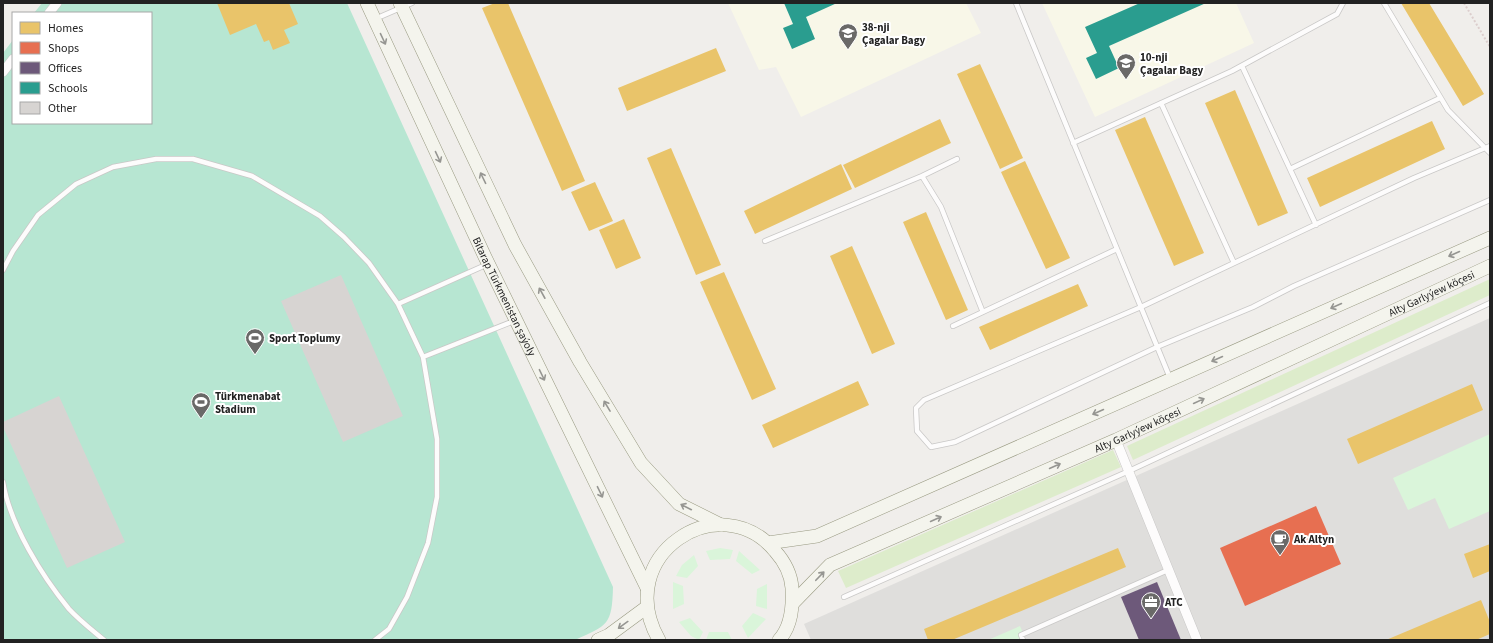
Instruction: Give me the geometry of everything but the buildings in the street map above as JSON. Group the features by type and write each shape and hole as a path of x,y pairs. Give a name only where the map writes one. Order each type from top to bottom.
{"street":[{"path":"50,12 57,3"},
{"name":"Bitarap Türkmenistan şaýoly","path":"367,3 488,264 647,588"},
{"path":"404,4 515,245 580,362 641,463 679,504 721,525"},
{"path":"3,72 12,60"},
{"path":"768,543 817,536 1490,238"},
{"name":"Alty Garlyýew köçesi","path":"793,603 830,566 1116,440 1490,266"},
{"path":"1116,440 1197,640"},
{"path":"659,640 651,626 647,607 647,588 653,568 664,550 680,536 700,528 721,525 738,527 754,533 768,543 783,560 791,581 793,603 790,620 779,640"},
{"path":"598,640 609,635 647,607"}],"lane":[{"path":"1016,3 1171,380"},
{"path":"1073,143 1242,66 1336,14 1343,3"},
{"path":"1384,3 1448,110 1490,153"},
{"path":"375,19 404,4"},
{"path":"1242,66 1316,225"},
{"path":"1290,169 1440,98"},
{"path":"1161,103 1234,263"},
{"path":"1490,146 1414,178 1141,307 924,400 916,408 917,431 931,447 955,442 1157,347 1253,307 1294,286 1490,200"},
{"path":"3,270 13,251 38,215 76,184 112,167 156,159 193,159 252,176 320,216 344,237 369,263 398,304 423,357 437,439 437,497 428,543 407,597 389,629 375,640"},
{"path":"765,241 922,176 957,159"},
{"path":"922,176 941,207 982,310"},
{"path":"953,326 982,310 1117,249"},
{"path":"398,304 488,264"},
{"path":"844,597 1128,471 1490,303"},
{"path":"423,357 516,320"},
{"path":"3,482 4,492 24,544 70,610 104,640"},
{"path":"1023,640 1021,634 1168,570"}],"path":[{"path":"1464,3 1490,47"}],"shaded area":[{"name":"38-nji Çagalar Bagy","path":"728,3 966,3 981,33 801,117 776,67 759,70"},
{"name":"10-nji Çagalar Bagy","path":"1042,3 1236,3 1254,43 1095,117"},
{"path":"1490,318 1490,640 811,640 804,624"}],"green space":[{"name":"Sport Toplumy","path":"42,3 347,3 613,587 609,617 601,627 575,640 3,640 3,53 12,41 12,124 152,124 152,12 35,12"},
{"path":"1490,279 1490,295 1133,460 1127,446"},
{"path":"1490,434 1490,511 1449,529 1435,498 1408,510 1393,478"},
{"path":"1113,450 1121,467 846,588 838,571"},
{"path":"720,548 733,550 730,559 710,560 706,551"},
{"path":"739,551 760,570 752,574 736,561"},
{"path":"694,555 698,566 687,578 676,576 682,565"},
{"path":"673,582 683,586 684,604 673,609"},
{"path":"767,584 767,609 756,606 757,589"},
{"path":"753,613 766,619 748,638 742,626"},
{"path":"690,618 703,632 699,640 691,636 679,622"},
{"path":"1020,626 1026,640 988,640"},
{"path":"709,632 728,632 732,640 706,640"}],"place":[{"name":"38-nji Çagalar Bagy","path":"848,50"},
{"name":"10-nji Çagalar Bagy","path":"1126,80"},
{"name":"Sport Toplumy","path":"255,355"},
{"name":"Türkmenabat Stadium","path":"201,419"},
{"name":"Ak Altyn","path":"1280,556"},
{"name":"АТС","path":"1151,619"}]}
